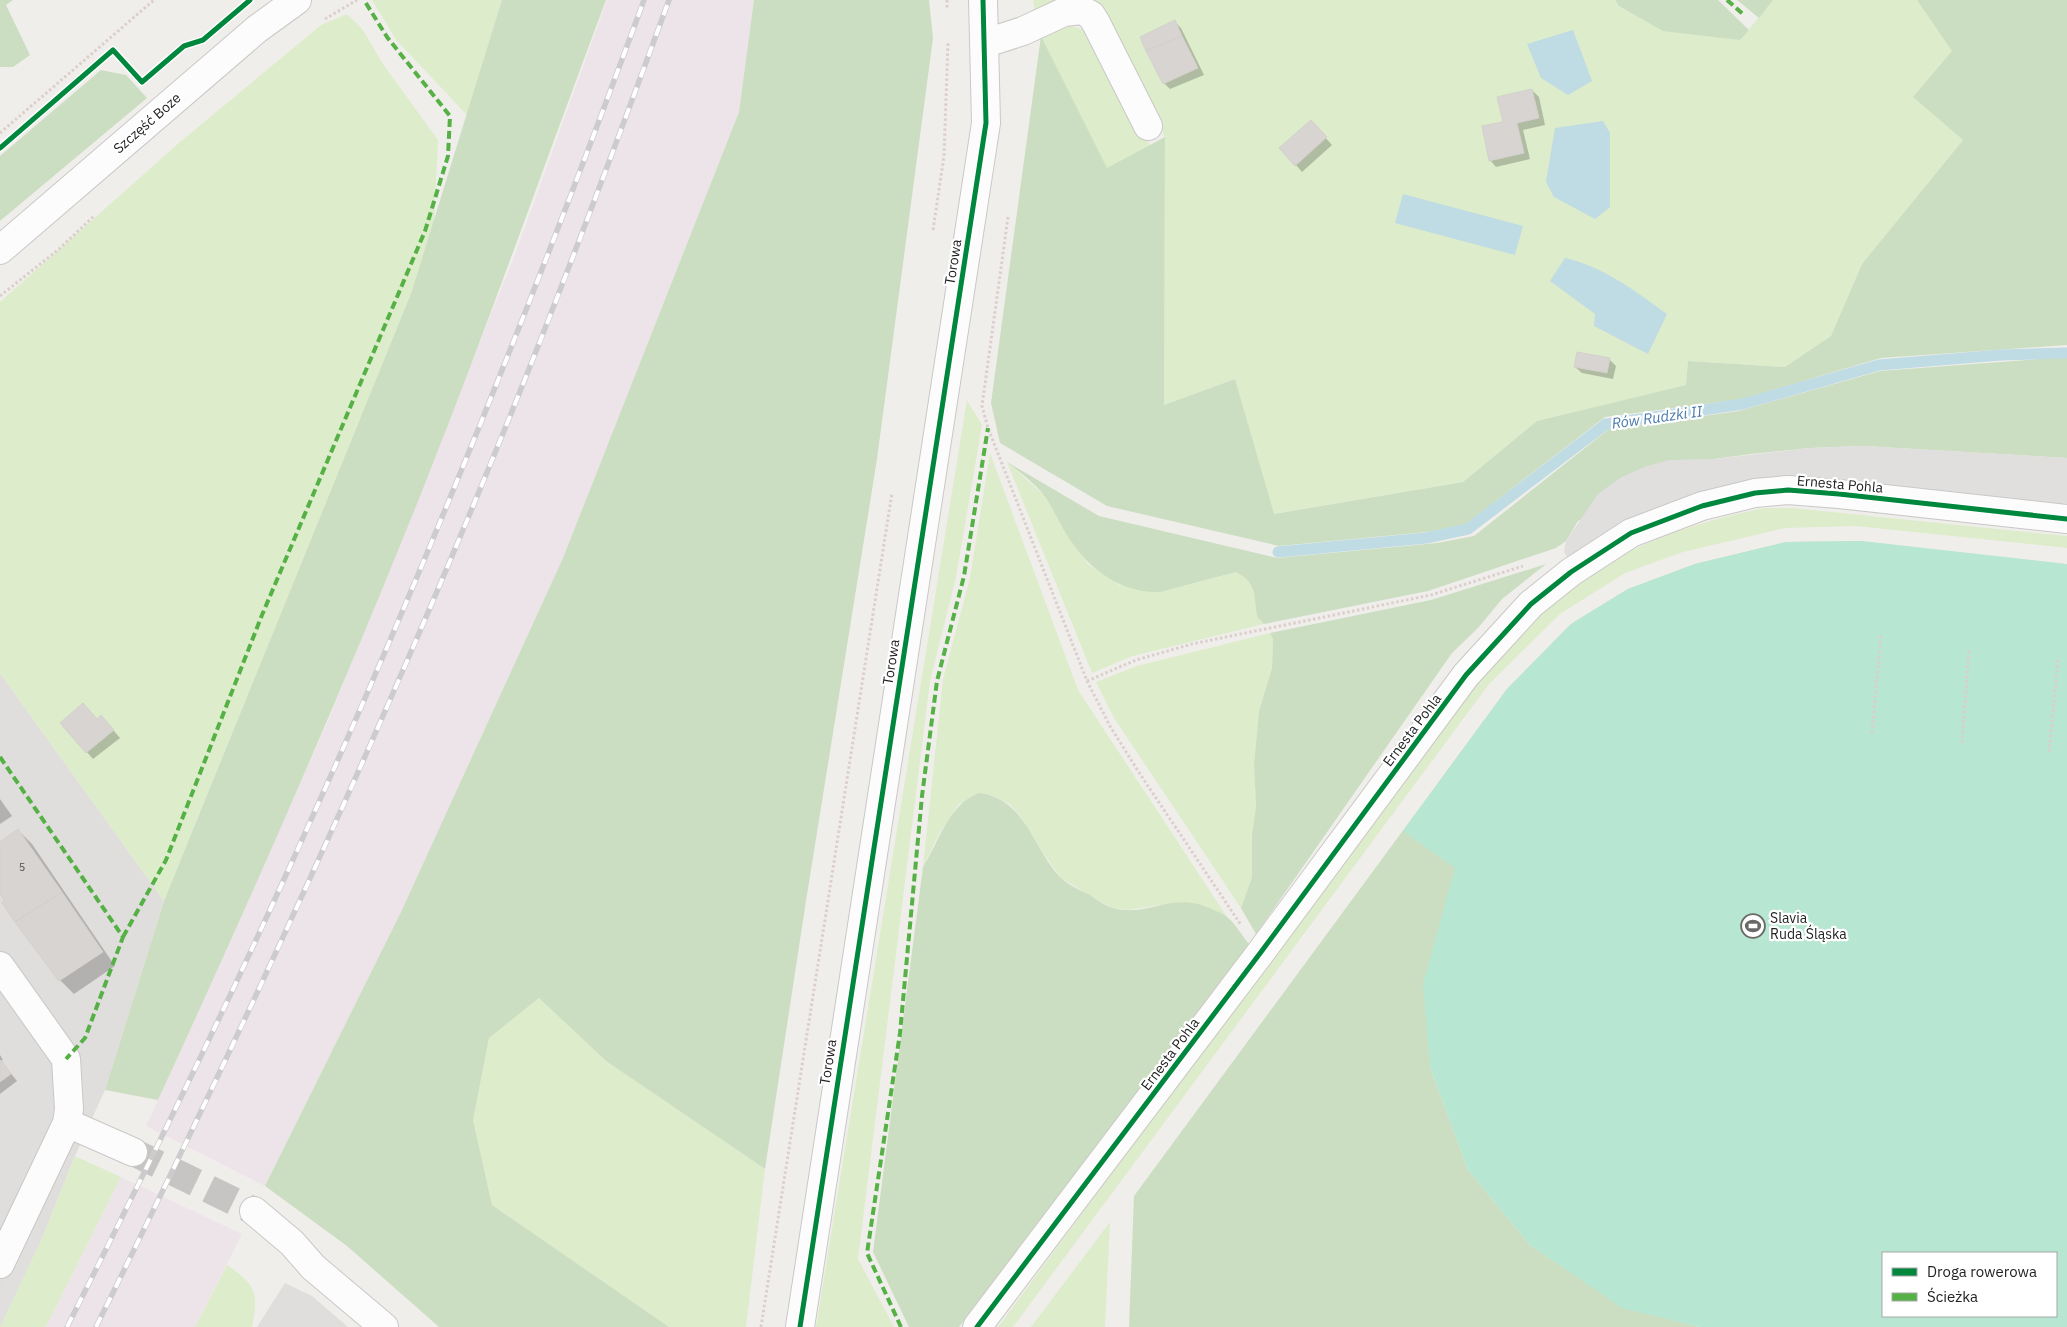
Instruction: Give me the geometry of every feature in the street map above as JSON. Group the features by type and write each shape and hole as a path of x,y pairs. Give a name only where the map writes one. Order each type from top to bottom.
{"street":[{"name":"Szczęść Boze","path":"0,250 257,29 297,0"},
{"name":"Torowa","path":"800,1327 986,123 986,43 983,0"},
{"path":"986,43 1023,30 1064,12 1081,10 1091,15 1148,126"},
{"name":"Ernesta Pohla","path":"977,1327 1261,952 1466,675 1531,604 1571,572 1632,533 1664,519 1730,498 1788,490 2067,519"},
{"path":"0,966 66,1059 70,1109 67,1123 0,1264"},
{"path":"67,1123 133,1152"},
{"path":"254,1211 292,1242 313,1267 384,1327"}],"path":[{"path":"0,133 154,0"},
{"path":"947,0 948,17"},
{"path":"933,232 944,156 948,34"},
{"path":"1009,207 982,406 991,437 1087,681 1110,726 1140,774 1261,952"},
{"path":"761,1327 893,490"},
{"path":"1087,681 1136,660 1192,644 1431,595 1524,565"},
{"path":"1872,733 1881,635"},
{"path":"1962,743 1970,650"},
{"path":"2049,752 2058,657"}],"shaded area":[{"path":"607,0 754,0 739,112 563,558 401,912 265,1186 146,1126 330,716 516,252"},
{"path":"1864,446 2067,458 2067,519 1788,490 1569,561 1564,552 1566,541 1598,494 1620,478 1644,467 1669,460 1714,459 1810,448"},
{"path":"0,673 164,901 105,1090 75,1156 43,1236 0,1327"},
{"path":"121,1177 242,1234 195,1327 46,1327"},
{"path":"35,1217 43,1236 0,1327 0,1293"},
{"path":"285,1283 312,1296 348,1327 257,1327"}],"green space":[{"path":"0,0 13,0 6,5 30,55 13,67 0,67"},
{"path":"372,0 502,0 467,115 397,41"},
{"path":"502,0 606,0 472,361 395,559 296,792 158,1100 105,1090 164,901 412,291"},
{"path":"754,0 929,0 933,38 877,459 765,1169 606,1061 539,998 489,1038 473,1120 492,1205 669,1327 439,1327 347,1246 265,1186 401,912 563,558 739,112"},
{"path":"1033,0 1060,0 1035,14"},
{"path":"1095,0 1615,0 1619,6 1740,40 1773,0 1917,0 1953,51 1914,97 1963,140 1862,264 1831,336 1785,367 1688,361 1686,385 1537,421 1463,482 1273,514 1235,379 1164,405 1165,137"},
{"path":"1615,0 1718,0 1749,30 1740,40 1663,31 1619,6"},
{"path":"1737,0 1773,0 1759,18"},
{"path":"1917,0 2067,0 2067,345 1881,358 1742,399 1605,417 1466,524 1427,532 1279,546 1107,506 1000,443 991,403 1041,36 1107,168 1165,137 1164,405 1235,379 1274,514 1463,482 1537,421 1686,385 1688,361 1785,367 1831,336 1862,264 1963,140 1913,97 1952,51"},
{"path":"347,14 363,30 383,64 438,140 434,223 412,291 164,901 0,673 0,302 180,142 321,25"},
{"path":"1063,23 1084,30 1096,45 1150,145 1107,169 1041,36"},
{"path":"101,70 126,75 147,98 0,221 0,156"},
{"path":"2067,357 2067,458 1864,446 1810,448 1714,459 1578,521 1566,541 1556,548 1428,591 1264,624 1258,618 1252,587 1244,577 1236,572 1160,592 1143,591 1128,587 1101,573 1089,563 1069,539 1042,493 1007,462 1099,516 1277,558 1437,543 1474,536 1609,429 1739,411 1880,371"},
{"path":"967,400 982,425 956,577 930,681 858,1259 894,1327 816,1327"},
{"path":"990,453 1078,690 1227,917 1203,905 1160,905 1128,910 1113,908 1103,903 1061,878 1011,805 991,795 959,804 940,832 923,867 943,679 970,578"},
{"path":"1007,462 1046,497 1061,525 1088,564 1119,585 1184,586 1236,572 1244,577 1252,587 1258,618 1264,624 1133,656 1092,673"},
{"path":"1765,508 1793,508 2067,536 2067,548 1856,526 1785,528 1683,552 1625,573 1560,614 1489,684 1013,1327 998,1327 1477,679 1516,637 1557,597 1581,580 1630,551 1709,521"},
{"path":"1862,541 1430,1067 1468,1170 1530,1245 1622,1307 1699,1327 1129,1327 1134,1196 1507,689 1571,624 1628,589 1695,564 1786,542"},
{"name":"Slavia Ruda Śląska","path":"1862,541 2067,564 2067,1327 1699,1327 1622,1308 1530,1245 1468,1170 1430,1067 1423,984 1455,868 1403,831 1507,689 1571,624 1628,589 1695,564 1786,542"},
{"path":"1546,564 1502,599 1478,628 1452,653 1256,934 1241,908 1252,877 1252,835 1256,806 1254,764 1259,711 1272,668 1273,639 1270,633 1431,600"},
{"path":"1270,633 1273,639 1272,668 1259,711 1254,763 1256,806 1252,835 1252,877 1241,908 1114,718 1096,682 1137,666"},
{"path":"979,793 995,797 1008,804 1018,814 1050,865 1070,885 1104,904 1126,910 1139,910 1186,902 1199,904 1226,916 1249,944 959,1327 909,1327 873,1252 923,867 952,815 959,806"},
{"path":"539,998 606,1061 765,1169 746,1327 669,1327 492,1205 473,1120 489,1038"},
{"path":"75,1156 121,1177 46,1327 0,1327 43,1236"},
{"path":"1110,1222 1105,1327 1031,1327"},
{"path":"227,1265 244,1278 253,1290 255,1305 252,1327 195,1327"}],"water":[{"path":"1573,30 1592,81 1568,95 1541,78 1527,44"},
{"path":"1603,121 1610,133 1610,207 1595,219 1554,197 1546,182 1555,128"},
{"path":"1403,194 1523,226 1515,255 1395,223"},
{"path":"1565,258 1593,267 1606,274 1667,314 1648,354 1594,326 1595,314 1550,281"}],"building":[{"path":"1175,20 1182,36 1146,51 1140,37"},
{"path":"1182,36 1198,68 1163,84 1146,51"},
{"path":"1532,89 1539,118 1517,123 1524,153 1489,161 1482,126 1503,122 1497,97"},
{"path":"1311,120 1327,137 1295,166 1279,148"},
{"path":"1577,352 1610,358 1607,373 1574,367"},
{"path":"83,703 97,719 101,715 114,730 86,753 60,723"},
{"path":"18,829 62,892 15,922 2,903 4,900 0,894 0,842"},
{"path":"62,892 103,952 59,981 15,922"},
{"path":"0,1061 11,1074 0,1082"}],"waterway":[{"name":"Rów Rudzki II","path":"1278,552 1426,538 1468,529 1606,424 1743,404 1879,365 2001,355 2067,353"}],"tunnel":[{"path":"133,1152 254,1211"}],"railway":[{"path":"67,1327 214,1030 345,744 398,622 500,375 644,0"},
{"path":"96,1327 254,1000 354,781 451,559 542,337 669,0"}],"marked path":[{"path":"123,937 166,860 262,615 425,231 448,156 450,116 387,37 364,0"},
{"path":"1727,0 1743,14"},
{"path":"901,1327 867,1253 900,1033 922,796 937,681 964,576 988,428"},
{"path":"0,757 123,937 85,1038 66,1059"}],"cycle path":[{"path":"0,148 113,50 142,82 184,46 203,40 250,0"},
{"path":"800,1327 986,123 983,0"},
{"path":"977,1327 1261,952 1466,675 1531,604 1571,572 1631,533 1702,506 1755,493 1788,490 1839,494 2067,519"}],"place":[{"name":"Slavia Ruda Śląska","path":"1753,926"}]}
